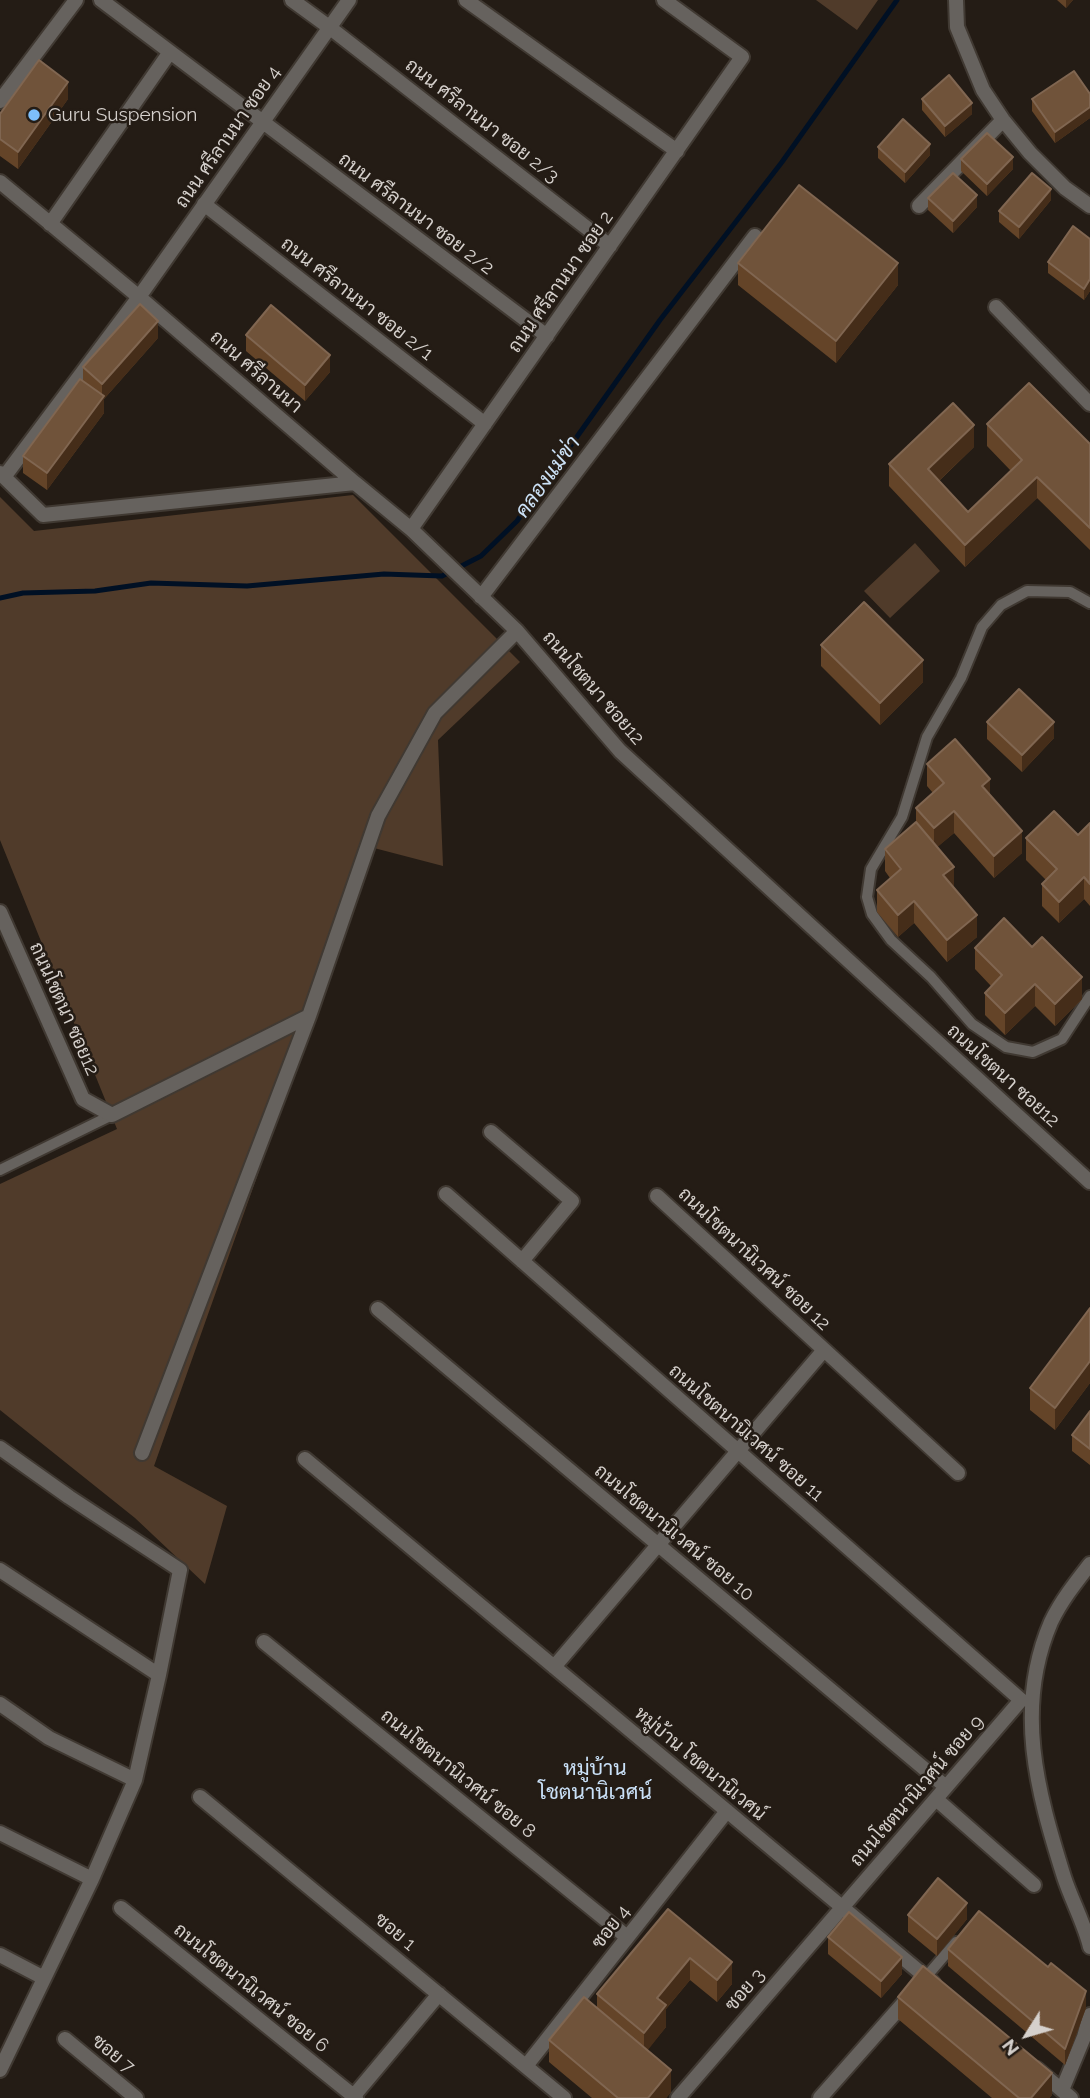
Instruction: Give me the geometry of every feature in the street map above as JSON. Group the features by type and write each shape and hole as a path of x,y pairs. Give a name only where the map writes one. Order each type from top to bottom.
{"street":[{"path":"0,101 76,0"},
{"name":"ถนน ศรีลานนา ซอย 2/2","path":"101,0 547,336"},
{"name":"ถนน ศรีลานนา ซอย 2/3","path":"292,0 610,246"},
{"name":"ถนน ศรีลานนา ซอย 4","path":"2,475 139,297 349,0"},
{"path":"466,0 677,151"},
{"name":"ถนน ศรีลานนา ซอย 2","path":"411,528 742,57 664,0"},
{"path":"956,0 957,27 983,90 1030,153 1056,180 1090,206"},
{"path":"50,224 170,52"},
{"path":"919,206 1003,120"},
{"name":"ถนน ศรีลานนา","path":"0,182 139,297 355,484 411,528 517,631"},
{"name":"ถนน ศรีลานนา ซอย 2/1","path":"204,204 485,424"},
{"path":"481,597 755,236"},
{"path":"996,307 1090,404"},
{"path":"2,475 43,515 355,484"},
{"name":"ถนนโชตนา ซอย12","path":"142,1453 309,1016 378,816 435,713 517,631 620,751 1090,1182"},
{"name":"ถนนโชตนา ซอย12","path":"0,912 83,1099 112,1115"},
{"path":"112,1115 309,1016"},
{"path":"491,1132 572,1201 522,1261"},
{"name":"ถนนโชตนานิเวศน์ ซอย 11","path":"446,1194 1021,1700"},
{"name":"ถนนโชตนานิเวศน์ ซอย 12","path":"657,1196 958,1473"},
{"name":"ถนนโชตนานิเวศน์ ซอย 10","path":"378,1308 946,1787"},
{"name":"ถนนโชตนานิเวศน์ ซอย 12","path":"554,1667 824,1350"},
{"path":"0,1448 180,1570 135,1780 92,1878 0,2070"},
{"name":"หมู่บ้าน โชตนานิเวศน์","path":"305,1459 947,1995"},
{"path":"1090,1564 1052,1619 1037,1660 1031,1701 1031,1745 1040,1794 1064,1878 1090,1947"},
{"path":"0,1570 159,1675"},
{"name":"ถนนโชตนานิเวศน์ ซอย 8","path":"264,1642 627,1937"},
{"name":"ถนนโชตนานิเวศน์ ซอย 9","path":"842,1907 1021,1700"},
{"path":"0,1704 49,1738 135,1780"},
{"name":"ซอย 1","path":"200,1797 564,2098"},
{"path":"936,1799 1034,1885"},
{"name":"ซอย 4","path":"526,2066 727,1811"},
{"path":"0,1833 92,1878"},
{"name":"ซอย 3","path":"678,2098 842,1907"},
{"name":"ถนนโชตนานิเวศน์ ซอย 6","path":"121,1908 354,2097"},
{"path":"0,1955 44,1978"},
{"path":"820,2098 926,1977"},
{"path":"354,2097 439,1994"},
{"path":"1031,2064 1063,2096 1090,2015"},
{"name":"ซอย 7","path":"65,2039 136,2098"}],"lane":[{"path":"1090,603 1070,592 1027,591 1001,605 982,627 961,678 927,737 902,817 871,869 867,897 872,914 891,940 931,977 972,1024 1006,1047 1033,1052 1062,1039 1090,996"},
{"path":"0,1170 112,1115"},
{"path":"926,1977 961,1936"}],"shaded area":[{"path":"816,0 878,0 857,30"},
{"path":"353,495 520,662 438,740 443,866 374,848 154,1466 227,1506 205,1584 135,1518 0,1410 0,1184 117,1129 0,840 0,497 34,531"},
{"path":"915,543 940,571 890,618 864,591"}],"building":[{"name":"Guru Suspension","path":"39,60 68,82 18,152 0,139 0,114"},
{"path":"1074,71 1090,94 1090,107 1055,132 1032,99"},
{"path":"949,75 972,103 945,126 922,99"},
{"path":"903,119 930,144 905,172 878,147"},
{"path":"987,133 1013,157 987,184 961,159"},
{"path":"953,173 977,195 953,221 928,198"},
{"path":"1032,173 1051,189 1019,227 999,211"},
{"path":"799,185 898,263 836,341 738,263"},
{"path":"1073,226 1090,239 1090,279 1084,289 1048,262"},
{"path":"140,304 158,321 102,384 83,367"},
{"path":"271,305 330,355 305,385 246,335"},
{"path":"80,379 104,396 47,473 23,456"},
{"path":"1029,383 1090,444 1090,528 1037,477 965,545 889,464 953,403 974,425 928,469 968,512 1022,460 987,424"},
{"path":"864,602 923,660 880,703 821,645"},
{"path":"1019,689 1054,722 1022,755 987,722"},
{"path":"955,739 990,779 982,786 1022,831 994,856 954,811 934,828 916,808 944,783 927,764"},
{"path":"1054,811 1078,835 1090,823 1090,884 1084,877 1059,902 1042,884 1057,869 1026,838"},
{"path":"916,822 954,867 943,875 977,915 947,940 914,901 898,915 877,890 901,869 885,849"},
{"path":"1004,918 1032,947 1042,937 1082,977 1055,1004 1035,984 1005,1013 985,993 1002,975 975,948"},
{"path":"1090,1308 1090,1361 1055,1408 1030,1388"},
{"path":"1090,1411 1090,1449 1072,1435"},
{"path":"938,1878 967,1903 937,1939 908,1915"},
{"path":"668,1909 732,1962 717,1980 690,1958 657,1998 666,2005 644,2033 597,1994"},
{"path":"979,1911 1048,1967 1051,1963 1086,1991 1065,2049 948,1949"},
{"path":"849,1912 902,1957 881,1981 828,1937"},
{"path":"923,1966 1052,2073 1031,2098 1019,2098 898,1997"},
{"path":"584,1997 671,2070 648,2098 618,2098 549,2040"}],"waterway":[{"name":"คลองแม่ข่า","path":"0,598 23,593 95,591 151,583 247,586 384,574 442,576 481,556 517,521 660,320 782,162 897,0"}],"place":[{"name":"Guru Suspension","path":"34,115"}],"district":[{"name":"หมู่บ้าน โชตนานิเวศน์","path":"595,1781"}]}
